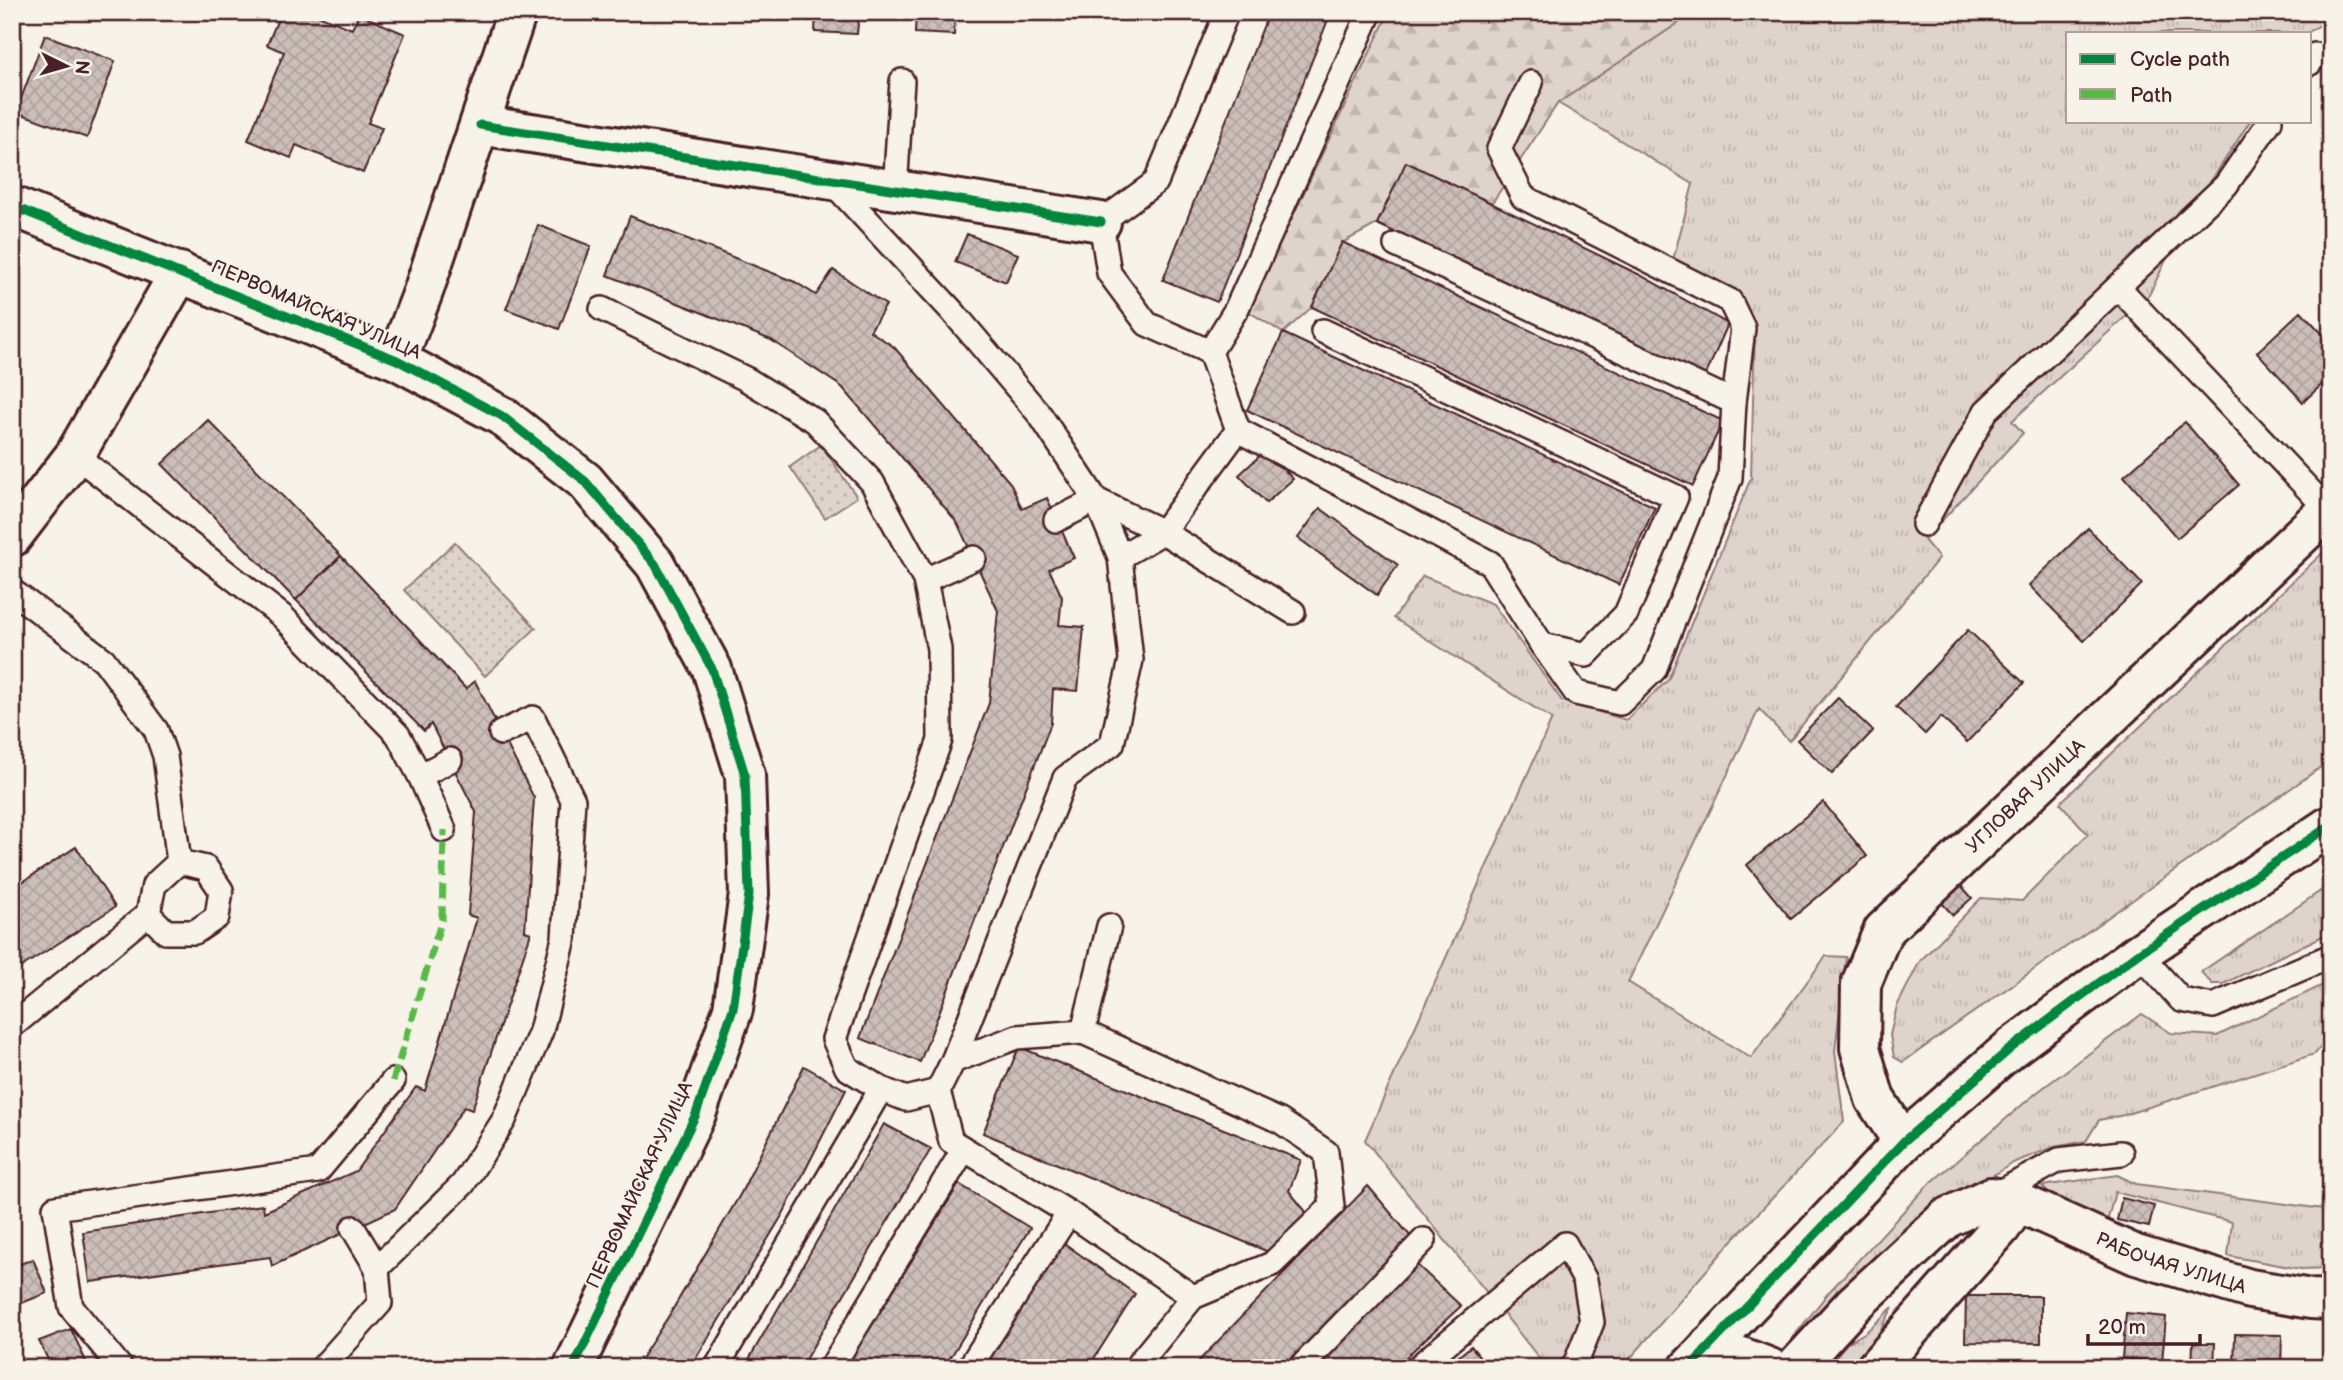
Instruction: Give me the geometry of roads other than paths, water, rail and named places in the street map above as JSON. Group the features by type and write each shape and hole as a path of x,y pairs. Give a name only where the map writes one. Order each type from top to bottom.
{"street":[{"path":"397,360 423,292 517,12"},
{"path":"480,125 1101,222"},
{"name":"ПЕРВОМАЙСКАЯ УЛИЦА","path":"12,206 397,360 502,416 585,481 656,564 712,669 745,775 749,894 733,1009 696,1114 573,1368"},
{"path":"12,537 75,455 180,272"},
{"name":"УГЛОВАЯ УЛИЦА","path":"1903,1142 1875,1099 1860,1048 1861,984 1883,931 2329,509"},
{"path":"1700,1356 1903,1142 2010,1048 2139,953 2331,825"},
{"path":"1796,1368 1853,1306 1947,1219 2004,1199 2001,1227 1875,1368"},
{"name":"РАБОЧАЯ УЛИЦА","path":"2004,1199 2136,1255 2250,1289 2331,1300"},
{"path":"1700,1356 1770,1368"}],"lane":[{"path":"1227,12 1156,182 1101,222 1108,273 1147,324 1210,352 1238,430 1490,564 1576,693 1620,703 1654,670 1730,478 1734,402 1743,328 1730,301 1523,197 1499,149 1531,83"},
{"path":"1210,352 1237,308 1370,12"},
{"path":"895,190 902,81"},
{"path":"1924,524 1986,411 2226,185 2269,122"},
{"path":"830,179 953,312 1040,415 1096,500 1120,556 1131,660 1112,744 1065,778 953,1061 938,1091 951,1141 1069,1213 1193,1297"},
{"path":"1396,246 1734,402"},
{"path":"2118,287 2329,509"},
{"path":"602,309 746,379 815,421 872,482 925,580 939,649 940,740 834,1039 847,1068 881,1089 906,1099 938,1091"},
{"path":"1323,331 1676,497 1626,614 1586,656 1542,645"},
{"path":"1120,556 1163,532 1238,430"},
{"path":"75,455 282,616 398,735 444,830"},
{"path":"1056,520 1096,500"},
{"path":"1096,500 1163,532 1293,612"},
{"path":"925,580 974,558"},
{"path":"12,591 104,660 156,730 165,756 179,862"},
{"path":"377,1268 463,1184 504,1120 541,1031 564,938 573,800 533,718 501,733"},
{"path":"420,776 450,760"},
{"path":"12,1026 148,914 155,885 179,862"},
{"path":"148,914 166,932 195,932 217,917 220,890 206,868 179,862"},
{"path":"1083,1032 1109,926"},
{"path":"2139,953 2181,1000 2213,1006 2331,956"},
{"path":"953,1061 1017,1037 1083,1032 1280,1121 1326,1152 1332,1206 1272,1264 1193,1297 1135,1368"},
{"path":"121,1368 71,1307 55,1208 322,1178 393,1081"},
{"path":"716,1368 881,1089"},
{"path":"831,1368 964,1149"},
{"path":"2004,1199 2059,1160 2121,1153"},
{"path":"969,1368 1069,1213"},
{"path":"322,1368 380,1303 377,1268 352,1228"},
{"path":"1300,1368 1424,1240"},
{"path":"1417,1368 1565,1244 1585,1280 1592,1322 1572,1368"}]}
